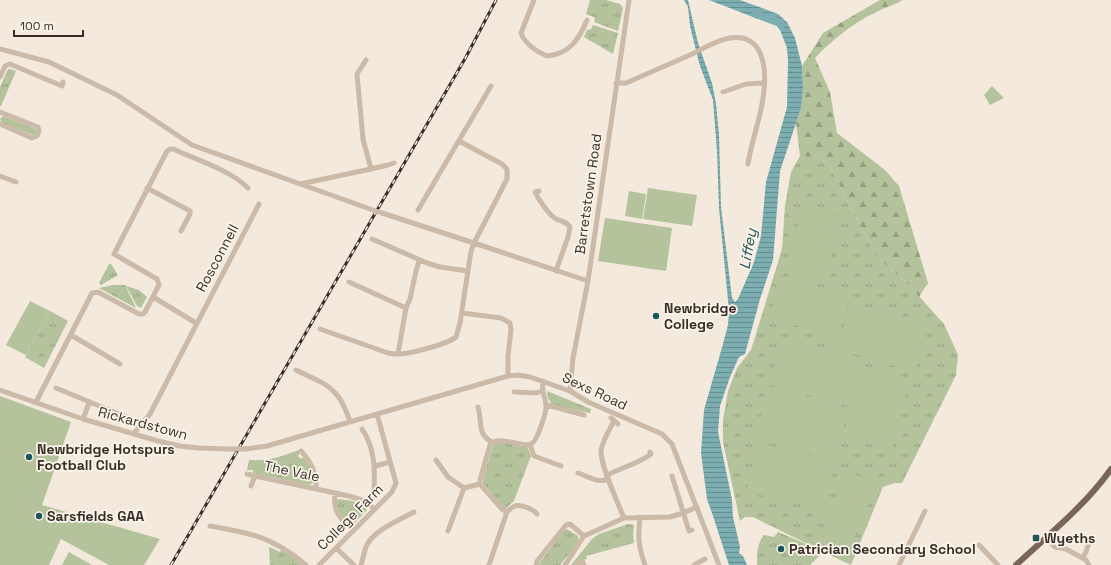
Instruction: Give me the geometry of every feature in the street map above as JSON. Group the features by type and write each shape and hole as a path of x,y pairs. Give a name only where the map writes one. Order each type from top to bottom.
{"main road":[{"path":"1019,564 1104,480 1111,469"}],"street":[{"path":"534,0 521,33 525,41 547,56 559,53 575,43 581,35 586,20"},
{"name":"Barretstown Road","path":"570,391 573,358 588,281 629,0"},
{"path":"616,83 626,83 717,42 730,38 744,39 754,44 760,51 763,61 764,83 758,124 749,154 748,164"},
{"path":"0,49 49,62 117,95 192,145 370,209 474,242 588,281"},
{"path":"366,60 357,74 363,139 371,169"},
{"path":"0,77 5,66 10,64 62,86 63,82"},
{"path":"723,92 746,84 764,83"},
{"path":"418,210 491,86"},
{"path":"0,113 38,127 39,131 37,136 32,138 0,124"},
{"path":"320,328 388,353 398,354 423,349 454,339 458,332 474,242 507,179 507,169 502,164 459,141"},
{"path":"36,402 92,293 95,292 139,314 143,314 145,312 153,297 159,285 157,279 114,254 167,151 173,149 224,171 241,181 248,188"},
{"path":"299,184 371,169 394,162"},
{"path":"0,176 16,182"},
{"path":"147,188 190,211 190,214 181,231"},
{"path":"539,190 535,192 547,209 555,218 565,222 570,227 556,271"},
{"name":"Rosconnell","path":"134,433 150,414 258,204"},
{"path":"372,239 440,267 468,271"},
{"path":"398,354 406,308 410,299 420,260"},
{"path":"349,282 406,308"},
{"path":"153,297 196,323"},
{"path":"462,312 501,318 510,323 511,330 508,356 508,376"},
{"path":"70,334 120,364"},
{"path":"296,370 330,388 336,393 350,421"},
{"name":"Sexs Road","path":"377,414 508,376 518,375 530,377 570,391 588,402 662,434 672,444 719,565"},
{"path":"478,407 481,429 484,437 492,442 509,441 530,445 534,443 536,439 546,412 547,405 542,391 543,381"},
{"path":"56,388 89,403 131,419"},
{"name":"Rickardstown","path":"0,390 82,419 179,446 199,448 244,449 267,446 377,414"},
{"path":"514,392 536,393 542,391"},
{"path":"82,419 89,403"},
{"path":"547,405 584,415"},
{"name":"College Farm","path":"319,565 392,492 396,483 377,414"},
{"path":"614,421 601,450 602,464 624,518"},
{"name":"College Farm","path":"362,429 367,437 373,454 375,466 374,491"},
{"path":"492,442 480,484 502,509 507,512"},
{"path":"530,445 534,456 561,466"},
{"path":"301,451 312,465 315,475 316,489"},
{"path":"578,473 592,476 603,481 617,470 644,460 651,454 650,452"},
{"path":"436,460 448,477 464,488 480,484"},
{"name":"College Farm","path":"375,466 390,462"},
{"path":"247,474 255,476"},
{"name":"The Vale","path":"251,486 255,476 362,500 375,509"},
{"path":"674,479 683,514 689,531 692,530"},
{"path":"448,531 464,488"},
{"name":"The Vale","path":"335,493 334,509 347,525"},
{"path":"490,565 507,512 512,507 522,505 535,511 537,514"},
{"path":"565,565 584,536 624,518 670,517 683,514 697,507"},
{"path":"899,565 925,511"},
{"path":"361,565 366,546 372,538 395,522 414,512"},
{"path":"640,517 638,536 639,547 645,565"},
{"path":"536,565 566,525 570,524 584,536"},
{"path":"210,526 245,532 263,537 282,547 306,565"},
{"path":"1083,558 1089,547 1088,543 1092,537"},
{"path":"1045,538 1055,547 1066,548 1083,558 1089,565"},
{"path":"1082,540 1088,543"},
{"path":"979,545 998,565"},
{"path":"336,548 354,565"},
{"path":"696,565 705,559"},
{"path":"577,564 583,562 584,565"}],"green space":[{"path":"590,0 606,0 620,4 623,8 618,31 594,22 594,17 586,14"},
{"path":"880,0 903,0 874,13 850,27 815,58 830,92 837,133 885,170 899,186 928,283 919,297 908,284 876,256 829,165 817,156 800,156 796,123 801,108 803,89 802,66 823,33"},
{"path":"593,25 618,33 613,54 584,37 587,30 591,29"},
{"path":"8,69 16,71 0,106 0,87"},
{"path":"992,86 1004,98 990,105 984,95"},
{"path":"3,116 36,129 36,133 34,135 30,134 2,123 0,119"},
{"path":"800,156 817,156 829,165 876,256 908,284 944,324 958,355 956,375 902,483 894,483 883,487 851,565 823,552 810,565 757,565 757,553 764,535 774,537 778,532 816,548 753,517 745,517 740,521 723,442 723,420 728,391 737,368 751,350 782,249 785,206 791,172"},
{"path":"648,188 697,195 692,226 643,219"},
{"path":"629,191 646,194 642,219 625,216"},
{"path":"804,205 843,217 823,284 784,272"},
{"path":"605,218 672,228 666,271 598,261"},
{"path":"109,264 111,264 118,275 101,285 99,283"},
{"path":"783,276 850,298 837,338 769,317"},
{"path":"113,285 125,285 136,308 99,288"},
{"path":"126,286 139,290 147,297 141,308 137,306"},
{"path":"30,301 50,311 26,355 6,345"},
{"path":"851,303 929,326 915,372 837,349"},
{"path":"50,311 68,321 44,368 25,357"},
{"path":"783,337 862,358 849,406 770,385"},
{"path":"861,366 910,378 892,450 843,437"},
{"path":"769,389 848,410 835,458 756,437"},
{"path":"547,391 591,409 590,413 552,405 548,398"},
{"path":"0,396 71,422 42,505 160,539 144,565 109,565 61,539 49,565 0,565"},
{"path":"499,442 527,446 531,456 514,501 505,509 483,483 493,445"},
{"path":"757,443 836,460 825,509 746,492"},
{"path":"299,450 300,453 298,456 301,459 304,457 310,465 312,472 313,483 309,485 253,473 253,470 247,470 249,460 280,457"},
{"path":"847,471 877,484 848,550 819,537"},
{"path":"338,499 358,503 367,510 352,526 350,522 351,519 348,516 344,518 341,516 336,503"},
{"path":"628,524 634,525 634,543 586,556 587,559 575,562 576,565 571,565 592,539 599,534"},
{"path":"567,529 578,536 579,542 560,565 538,565 564,530"},
{"path":"269,547 280,552 282,548 304,565 270,565"},
{"path":"69,552 92,565 62,565"}],"water":[{"path":"684,0 688,0 698,43 712,83 716,104 719,135 721,207 732,298 735,302 738,299 754,262 761,236 766,182 787,107 787,48 780,30 771,18 767,17 758,19 709,0 740,0 778,14 787,22 795,38 802,66 803,89 801,108 780,171 773,260 760,299 745,354 739,357 720,406 718,432 732,500 733,517 740,547 739,553 743,556 747,565 729,565 707,499 701,453 704,410 728,325 729,310 719,208 713,100 700,66 690,26 688,7"}],"waterway":[{"name":"Liffey","path":"756,14 780,23 781,25"}],"railway":[{"path":"171,565 466,57 496,0"}],"place":[{"name":"Newbridge College","path":"656,316"},
{"name":"Newbridge Hotspurs Football Club","path":"29,457"},
{"name":"Sarsfields GAA","path":"39,516"},
{"name":"Wyeths","path":"1036,538"},
{"name":"Patrician Secondary School","path":"781,549"}]}
